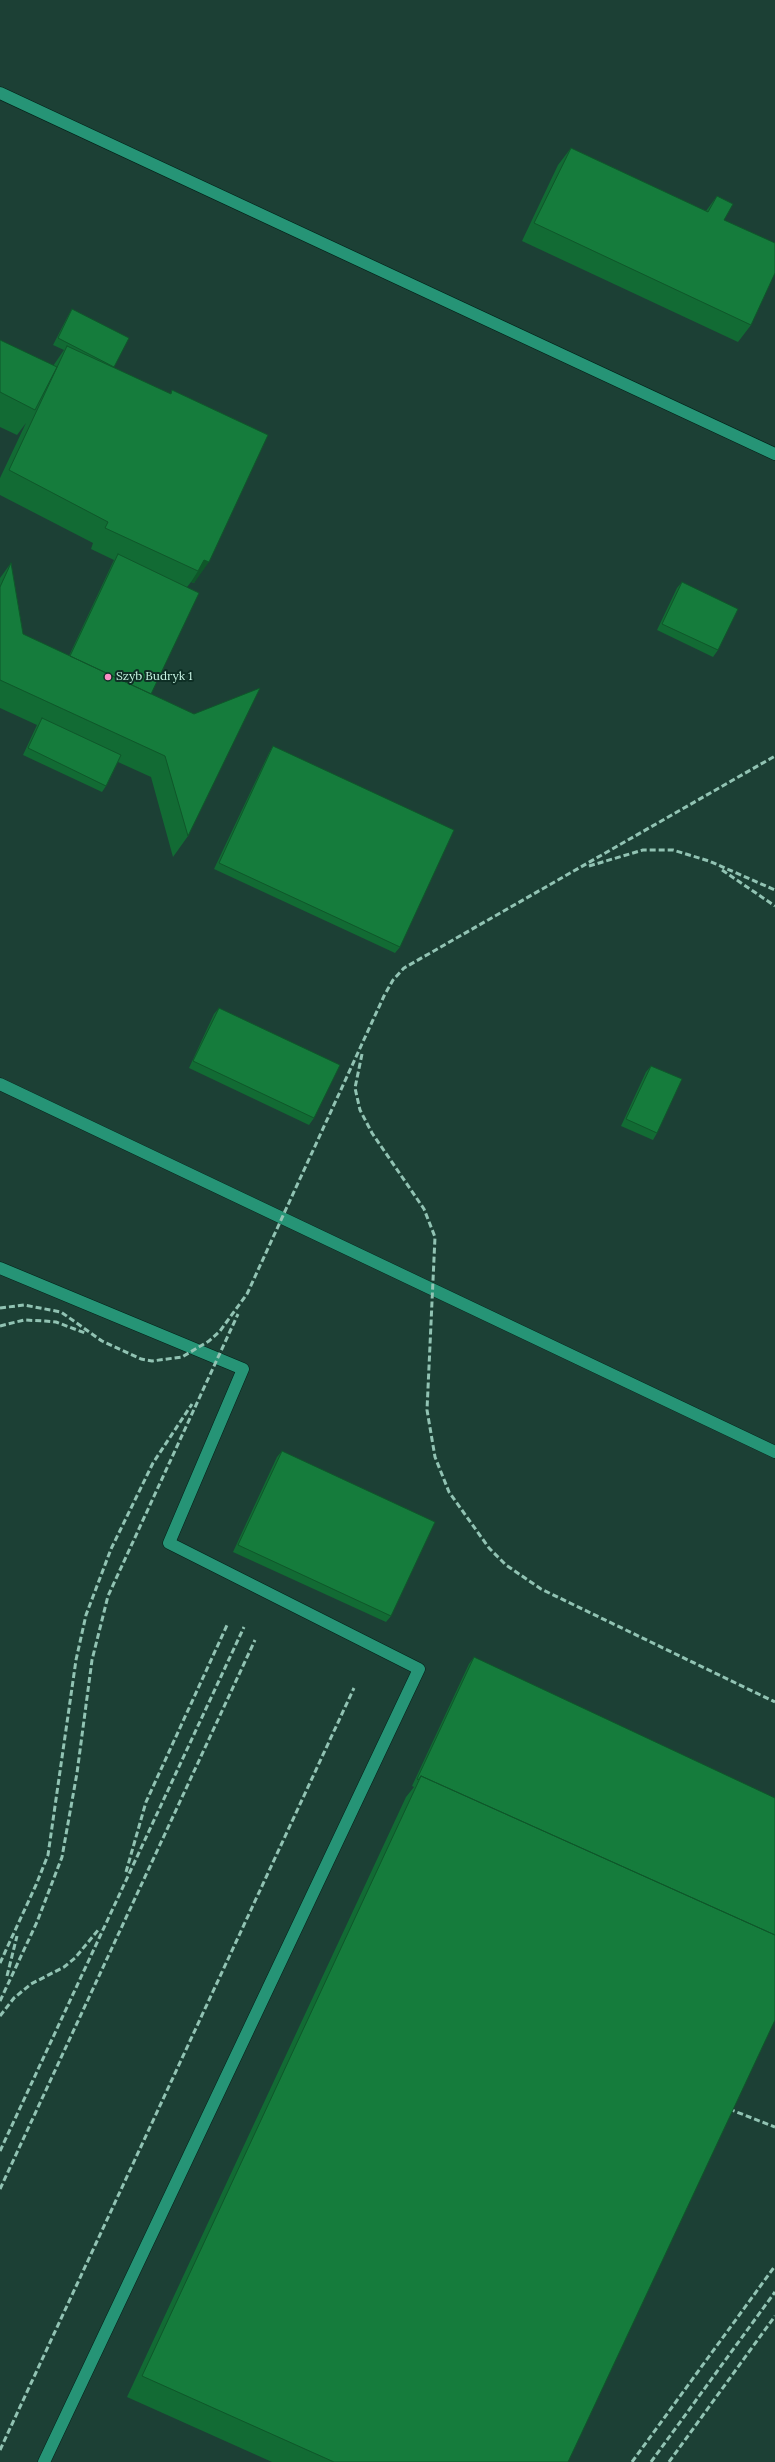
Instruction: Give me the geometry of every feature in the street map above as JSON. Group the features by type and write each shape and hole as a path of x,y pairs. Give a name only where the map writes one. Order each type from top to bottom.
{"lane":[{"path":"0,93 775,454"},
{"path":"0,1084 775,1452"},
{"path":"0,1268 243,1369 170,1543 419,1669 44,2462"}],"shaded area":[{"path":"0,0 775,0 775,2462 0,2462"}],"building":[{"path":"571,148 708,212 717,196 733,204 724,220 775,243 775,273 751,325 534,223"},
{"path":"72,309 129,338 114,367 58,338"},
{"path":"0,340 57,367 35,410 0,392"},
{"path":"67,346 171,394 172,390 268,435 209,562 204,560 198,571 105,528 108,522 9,470"},
{"path":"118,554 199,593 151,694 70,656"},
{"path":"11,563 23,634 194,714 260,688 188,836 165,756 0,680 0,587"},
{"path":"682,582 738,609 718,650 662,624"},
{"path":"42,718 121,755 106,786 28,748"},
{"path":"273,746 454,830 400,947 219,863"},
{"path":"219,1008 340,1065 314,1118 193,1061"},
{"path":"651,1066 682,1079 657,1133 626,1119"},
{"path":"282,1451 435,1522 391,1616 238,1545"},
{"path":"474,1657 775,1798 775,1935 421,1776 418,1780 417,1779"},
{"path":"421,1776 775,1935 775,2020 568,2462 334,2462 142,2376"}],"railway":[{"path":"0,1308 24,1305 61,1312 102,1341 141,1359 152,1361 182,1357 209,1341 220,1331 247,1294 384,996 393,980 404,968 775,756"},
{"path":"589,866 643,850 673,850 709,861 775,890"},
{"path":"722,870 775,906"},
{"path":"362,1054 355,1088 360,1110 372,1133 424,1209 435,1237 427,1410 435,1457 449,1492 489,1548 506,1565 541,1589 775,1702"},
{"path":"0,2001 37,1922 62,1857 77,1773 92,1660 108,1596 238,1314"},
{"path":"0,1326 24,1320 45,1321 56,1322 85,1333"},
{"path":"0,1963 36,1885 48,1855 76,1660 86,1615 111,1549 153,1463 192,1404"},
{"path":"126,1872 146,1802 228,1623"},
{"path":"0,2151 244,1627"},
{"path":"0,2189 255,1640"},
{"path":"0,2450 354,1688"},
{"path":"0,2016 14,1998 31,1984 64,1967 75,1958 99,1929"},
{"path":"7,1976 17,1936"},
{"path":"729,2109 775,2127"},
{"path":"632,2462 775,2266"},
{"path":"651,2462 775,2292"},
{"path":"669,2462 775,2316"}],"place":[{"name":"Szyb Budryk 1","path":"108,677"}]}
